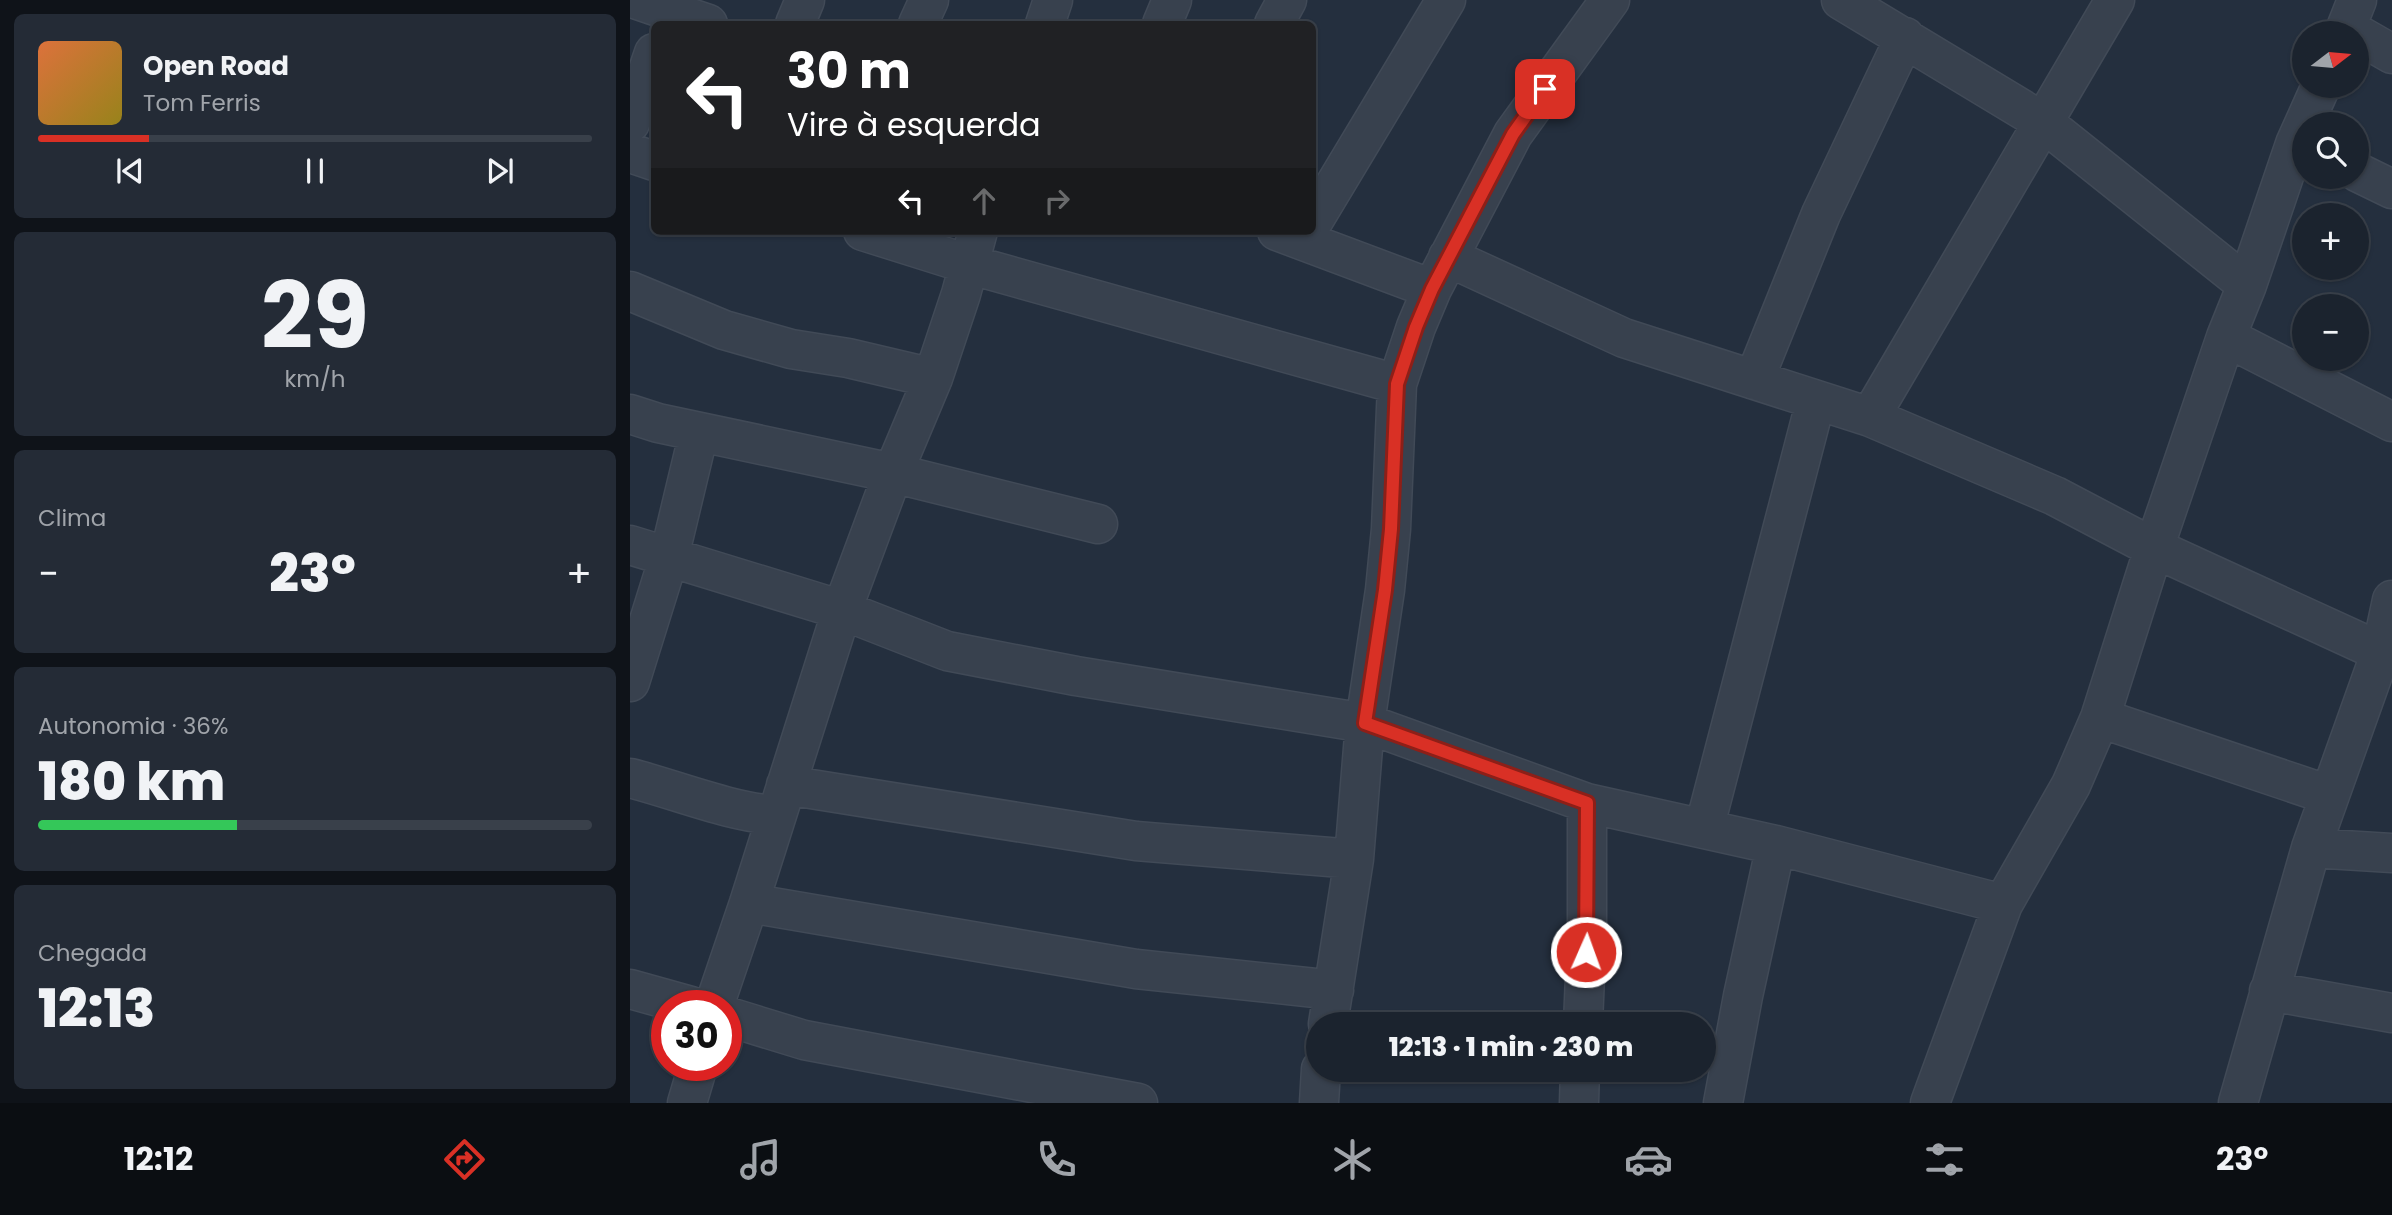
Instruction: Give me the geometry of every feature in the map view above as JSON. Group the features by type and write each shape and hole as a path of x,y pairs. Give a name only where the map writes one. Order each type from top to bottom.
{"street":[{"path":"796,21 805,0"},
{"path":"919,21 929,0"},
{"path":"1046,21 1053,0"},
{"path":"1163,21 1172,0"},
{"path":"1276,21 1286,0"},
{"path":"749,903 1136,970 1331,1007 1354,859 1365,723 1385,590 1391,529 1397,384 1416,327 1440,273 1513,134 1610,0"},
{"path":"1841,0 2043,122 2247,285"},
{"path":"1870,417 2115,0"},
{"path":"1316,204 1435,4"},
{"path":"661,9 699,21"},
{"path":"1754,380 1821,214 1905,37"},
{"path":"2370,39 2392,54"},
{"path":"630,123 651,62"},
{"path":"630,153 651,160"},
{"path":"1930,1103 2003,904 2071,785 2100,718 2154,548 2226,337 2292,167"},
{"path":"2369,178 2392,189"},
{"path":"890,235 973,247 1397,384"},
{"path":"1313,235 1440,273 1625,338 1870,417 2054,496 2154,548 2387,651"},
{"path":"719,990 842,610 893,473 933,378 961,294 973,247"},
{"path":"630,291 737,334 791,349 848,358 933,378"},
{"path":"2226,337 2392,422"},
{"path":"1704,829 1816,400"},
{"path":"630,414 658,423 893,473 1098,524"},
{"path":"630,682 669,557 699,432"},
{"path":"630,545 842,610 947,650 1076,676 1365,723 1587,803 1776,845 2003,904"},
{"path":"2238,1103 2311,848 2329,795 2387,651 2392,600"},
{"path":"2100,718 2329,795"},
{"path":"630,778 764,814 781,800 1136,841 1354,859"},
{"path":"1584,1012 1587,803"},
{"path":"1723,1103 1776,845"},
{"path":"2311,848 2392,853"},
{"path":"630,989 651,995"},
{"path":"2269,992 2392,1013"},
{"path":"742,1021 804,1040 1138,1103"},
{"path":"687,1103 694,1081"},
{"path":"1320,1103 1321,1082"},
{"path":"1579,1103 1580,1082"}],"route":[{"path":"1545,89 1513,134 1432,289 1397,384 1391,529 1385,590 1365,723 1587,803 1586,952"}]}
